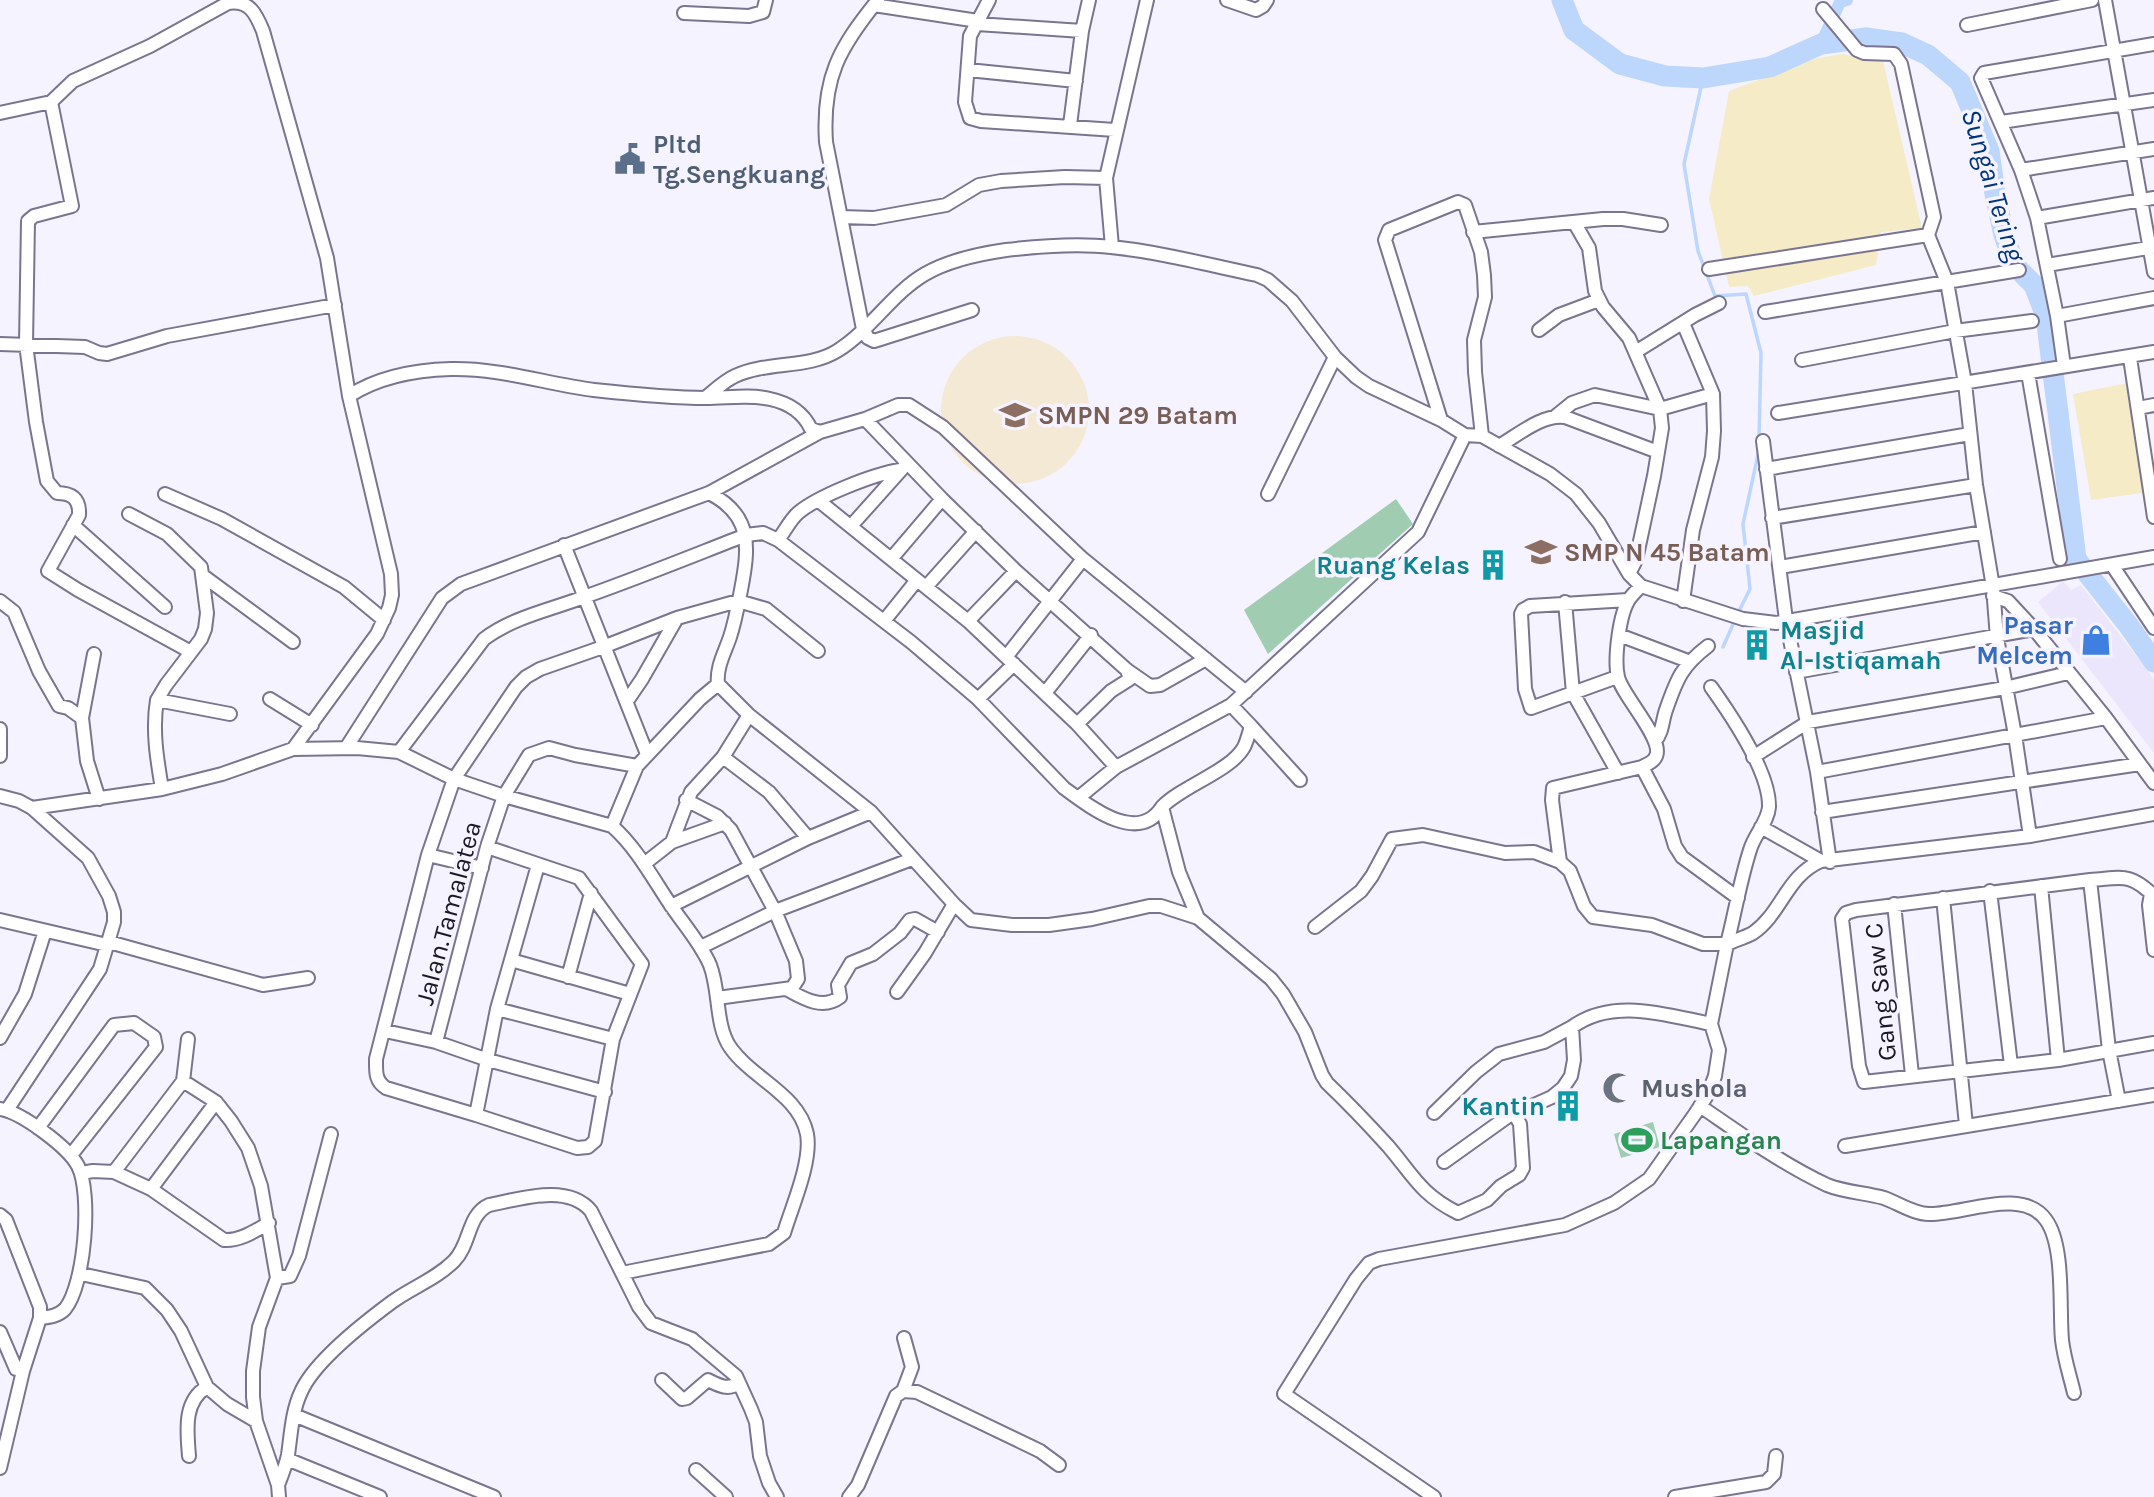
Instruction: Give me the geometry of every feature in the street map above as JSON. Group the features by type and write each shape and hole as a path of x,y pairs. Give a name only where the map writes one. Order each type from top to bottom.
{"street":[{"path":"710,15 714,0"},
{"path":"989,0 970,36 965,102 970,118 1115,130"},
{"path":"1070,125 1082,31 1089,0"},
{"path":"1112,247 1105,178 1147,0"},
{"path":"1227,0 1256,10 1267,0"},
{"path":"1967,24 2092,0"},
{"path":"2105,0 2154,272"},
{"path":"0,113 51,102 73,81 150,46 224,5 235,2 249,3 255,12 263,31 327,258 349,396 391,574 390,608 370,646 293,749"},
{"path":"972,310 874,341 868,338 863,329 826,142 824,118 831,76 841,50 876,2 978,23 1082,31"},
{"path":"684,13 749,16 764,6"},
{"path":"1824,9 1853,46 1864,53 1894,54 1901,64 1934,217 1928,235 1947,282 1965,383 1997,638 2030,836"},
{"path":"2061,366 2057,316 2037,218 2021,170 1981,78 1984,73 2154,44"},
{"path":"968,70 1076,81"},
{"path":"2001,122 2154,100"},
{"path":"51,102 72,206 34,216 28,221 26,344 47,481 57,493 69,493 73,496 79,509 48,571 191,652"},
{"path":"2021,170 2154,149"},
{"path":"841,217 874,218 946,205 979,185 1001,181 1065,177 1105,178"},
{"path":"2037,218 2154,198"},
{"path":"1440,420 1386,247 1386,235 1389,230 1458,202 1465,205 1481,252 1484,275 1485,297 1474,340 1482,436"},
{"path":"1473,232 1623,219 1661,225"},
{"path":"1574,222 1589,248 1595,291 1599,300 1637,351 1660,409 1662,428 1658,452 1636,560 1629,573"},
{"path":"1709,269 1928,235"},
{"path":"705,398 722,383 742,373 827,356 838,350 863,329 897,293 926,273 949,263 1023,248 1112,247 1268,279 1292,301 1335,357 1356,377 1465,435 1482,436 1550,474 1576,494 1600,523 1629,573 1641,586 1683,601 1766,623 1993,591 2154,557"},
{"path":"2047,265 2151,247"},
{"path":"1765,312 2019,270"},
{"path":"2057,316 2154,298"},
{"path":"1539,330 1559,315 1599,300"},
{"path":"1637,351 1719,303"},
{"path":"0,344 85,347 99,354 107,354 167,335 335,305"},
{"path":"1802,360 1955,331 2032,321"},
{"path":"1683,323 1713,394 1714,431 1712,457 1693,530 1683,601"},
{"path":"1778,413 2154,352"},
{"path":"1268,494 1335,357"},
{"path":"2130,358 2154,517"},
{"path":"349,396 387,379 421,372 485,370 594,390 705,398 772,399 797,409 811,429 820,432"},
{"path":"2034,371 2060,559"},
{"path":"1499,446 1556,416 1572,403 1595,395 1660,409 1713,394"},
{"path":"346,748 442,598 461,584 709,493 820,432 865,419 902,404 917,408 943,427 1083,559 1246,692"},
{"path":"2138,408 2154,405"},
{"path":"1556,416 1658,452"},
{"path":"865,419 904,466 1127,670 1150,686 1155,686 1206,659"},
{"path":"1078,798 1116,767 1231,705 1418,533 1465,435"},
{"path":"1766,470 1970,435"},
{"path":"1763,441 1786,620 1817,772 1826,861"},
{"path":"778,540 794,517 819,501 867,478 904,466"},
{"path":"851,526 904,466"},
{"path":"1772,518 1976,485"},
{"path":"612,826 638,766 700,699 718,684 720,665 730,635 747,561 746,536 740,521 728,504 709,493"},
{"path":"165,494 222,519 344,587 384,620"},
{"path":"891,559 942,499"},
{"path":"819,501 968,621 1077,724 1116,767"},
{"path":"129,514 167,534 198,563 208,613 205,629 158,700 156,750 162,789"},
{"path":"73,525 165,607"},
{"path":"884,621 976,531"},
{"path":"1780,567 1984,532"},
{"path":"399,752 484,639 509,623 746,536 763,533 778,540 884,621 978,699 1064,788 1106,816 1126,822 1149,822 1171,797 1206,778 1236,756 1243,749 1251,726"},
{"path":"564,545 648,754"},
{"path":"978,699 1010,660 1083,559"},
{"path":"2107,566 2149,612 2154,628"},
{"path":"968,621 1016,571"},
{"path":"202,575 293,642"},
{"path":"1560,862 1552,800 1553,788 1642,767 1655,760 1658,750 1617,677 1619,635 1628,600 1641,586"},
{"path":"1993,591 2008,601 2034,629 2154,783"},
{"path":"1617,677 1531,708 1525,689 1523,610 1530,606 1565,602 1628,600"},
{"path":"0,601 14,612 39,671 59,706 68,708 82,718"},
{"path":"488,847 572,874 585,883 642,964 613,1039 595,1141 583,1148 386,1088 376,1076 376,1059 428,855 454,779 516,687 526,677 540,669 677,618 738,601 766,609 818,652"},
{"path":"1565,602 1573,693 1618,774"},
{"path":"627,701 677,618"},
{"path":"1796,672 1997,638 2034,629"},
{"path":"1045,693 1091,635"},
{"path":"1619,635 1688,662"},
{"path":"1655,741 1662,731 1665,713 1688,662 1708,646"},
{"path":"94,654 82,718 87,761 99,799"},
{"path":"1077,724 1111,691 1130,679 1127,670"},
{"path":"1753,757 1808,722 2005,688 2068,673"},
{"path":"718,684 748,715 871,812 971,920 1012,925 1049,925 1092,919 1149,906 1175,909 1198,918 1275,984 1305,1032 1321,1075 1391,1150 1420,1188 1438,1203 1458,1213 1487,1200 1501,1186 1519,1175 1523,1168 1520,1124 1514,1113"},
{"path":"1434,1497 1283,1394 1369,1263 1565,1225 1614,1203 1649,1179 1700,1106 1715,1076 1719,1050 1711,1024 1727,944 1750,847 1767,816 1769,804 1763,779 1753,757 1734,719 1711,687"},
{"path":"270,699 312,725"},
{"path":"158,700 230,714"},
{"path":"1231,705 1300,780"},
{"path":"672,842 686,800 699,781 723,757 748,715"},
{"path":"1817,772 2106,718"},
{"path":"0,729 0,756"},
{"path":"32,808 162,789 222,774 293,749 368,748 399,752 454,779 612,826 644,864 701,947 710,966 730,1047 773,1086 800,1116 808,1143 784,1233 769,1244 622,1273"},
{"name":"Jalan.Tamalatea","path":"436,1042 504,796 529,755 543,749 638,766"},
{"path":"723,757 769,792 808,838"},
{"path":"1822,811 2140,764"},
{"path":"1642,767 1664,809 1675,846 1682,857 1738,898"},
{"path":"0,796 32,808 88,858 100,878 114,912 114,922 100,969 4,1109 38,1128 71,1155 81,1173 85,1227 80,1274 66,1308 52,1317 40,1318"},
{"path":"686,800 725,822 775,911 796,961 797,983 788,990"},
{"path":"1162,807 1179,872 1198,918"},
{"path":"671,906 808,838 871,812"},
{"path":"1315,927 1361,891 1392,839 1396,837 1423,835 1505,853 1534,852 1560,862 1570,871 1584,906 1593,917 1652,925 1703,944 1727,944 1754,932 1807,867 1826,861 2030,836 2154,814"},
{"path":"644,864 672,842 725,822"},
{"path":"1761,827 1826,861"},
{"path":"428,855 482,868"},
{"path":"701,947 775,911 912,859"},
{"path":"476,1115 497,1009 538,865"},
{"path":"2154,950 2149,905 2153,895 2129,877 1894,904 1849,912 1842,919 1862,1080 1867,1082 2058,1060 2154,1043"},
{"path":"2090,880 2109,1050 2119,1101"},
{"path":"2041,886 2058,1060"},
{"path":"1990,891 2011,1065"},
{"path":"568,977 591,893"},
{"path":"1943,898 1966,1125"},
{"path":"897,992 954,904"},
{"name":"Gang Saw C","path":"1894,904 1912,1075"},
{"path":"718,998 788,990 817,1003 836,1000 840,993 838,985 851,963 873,954 901,933 910,920 915,919 938,932"},
{"path":"0,920 108,944 262,985 308,978"},
{"path":"0,1038 25,994 45,931"},
{"path":"511,960 630,994"},
{"path":"497,1009 613,1039"},
{"path":"1434,1113 1476,1072 1499,1054 1544,1042 1584,1018 1635,1010 1711,1024"},
{"path":"38,1128 114,1025 134,1023 154,1037 156,1047 71,1155"},
{"path":"1444,1162 1514,1113 1552,1097 1563,1088 1571,1076 1574,1060 1572,1027"},
{"path":"385,1031 436,1042 488,1060 605,1092"},
{"path":"114,1172 183,1080 188,1039"},
{"path":"183,1080 216,1102 248,1148 261,1186 277,1278 259,1328 253,1371 253,1397 256,1421 280,1494"},
{"path":"1845,1146 2154,1095"},
{"path":"151,1189 216,1102"},
{"path":"1700,1106 1763,1149 1829,1185 1869,1194 1929,1214 2018,1204 2036,1211 2048,1223 2057,1253 2062,1341 2074,1392"},
{"path":"277,1278 288,1277 293,1272 331,1134"},
{"path":"81,1173 114,1172 151,1189 224,1240 249,1234 268,1223"},
{"path":"280,1494 300,1392 321,1364 393,1301 432,1280 454,1261 466,1244 475,1215 481,1208 544,1195 563,1196 586,1205 639,1307 651,1323 692,1339 736,1376 756,1422 760,1457 777,1497"},
{"path":"0,1215 6,1220 40,1307 40,1318 6,1412 0,1468"},
{"path":"80,1274 145,1288 167,1310 181,1331 206,1387 227,1404 256,1421"},
{"path":"0,1332 19,1370"},
{"path":"849,1497 858,1485 896,1396 903,1391 912,1367 904,1338"},
{"path":"0,1366 19,1370"},
{"path":"662,1380 682,1399 687,1398 708,1380 727,1387 734,1387 738,1383"},
{"path":"189,1456 187,1434 191,1402 196,1393 206,1387"},
{"path":"903,1391 917,1392 1040,1451 1059,1465"},
{"path":"294,1415 494,1497"},
{"path":"1675,1497 1766,1482 1776,1468 1776,1456"},
{"path":"287,1459 380,1497"},
{"path":"695,1471 726,1497"}],"shaded area":[{"name":"SMPN 29 Batam","path":"1015,336 1043,342 1067,358 1083,382 1089,410 1083,438 1067,462 1043,478 1015,484 987,478 963,462 947,438 941,410 947,382 963,358 987,342"},
{"name":"Pasar Melcem","path":"2063,581 2071,590 2081,585 2154,679 2154,753 2038,602"}],"green space":[{"path":"1396,499 1413,524 1268,654 1244,610"},
{"name":"Lapangan","path":"1653,1122 1660,1147 1621,1158 1614,1134"}],"sand":[{"path":"1842,54 1883,61 1922,228 1881,232 1876,265 1754,296 1748,286 1729,287 1709,199 1729,91 1813,59"},
{"path":"2132,382 2149,492 2091,500 2073,394"}],"waterway":[{"name":"Sungai Tering","path":"1562,0 1574,30 1620,64 1665,76 1703,78 1770,67 1821,44 1866,38 1902,43 1928,55 1960,82 1989,151 2004,235 2015,266 2034,285 2046,316 2076,559 2154,662"},
{"path":"1821,44 1840,2 1847,0"},
{"path":"1703,78 1684,164 1698,251 1715,296 1746,294 1761,353 1759,439"},
{"path":"1738,613 1750,589 1743,524 1759,450"},
{"path":"1723,647 1735,620"}],"place":[{"name":"Pltd Tg.Sengkuang","path":"630,159"},
{"name":"SMPN 29 Batam","path":"1015,415"},
{"name":"SMP N 45 Batam","path":"1541,552"},
{"name":"Ruang Kelas","path":"1493,565"},
{"name":"Pasar Melcem","path":"2096,640"},
{"name":"Masjid Al-Istiqamah","path":"1757,645"},
{"name":"Mushola","path":"1618,1088"},
{"name":"Kantin","path":"1568,1106"},
{"name":"Lapangan","path":"1637,1140"}]}
